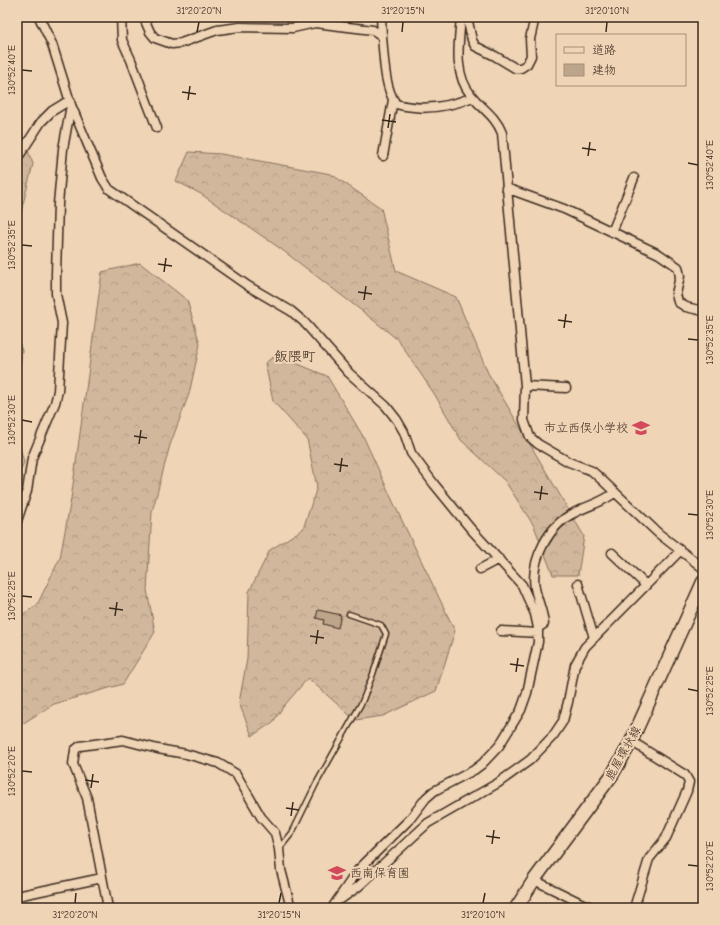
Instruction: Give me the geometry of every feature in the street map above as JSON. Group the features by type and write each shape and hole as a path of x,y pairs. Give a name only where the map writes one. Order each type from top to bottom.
{"main road":[{"name":"鹿屋環状線","path":"516,908 534,880 609,780 631,741 703,582"}],"street":[{"path":"39,17 52,44 70,102 102,178 109,189 248,286 291,311 304,322 349,374 386,406 404,432 412,453 434,484 470,528 522,585 535,614 538,630 538,642 527,693 521,710 499,746 482,764 474,770 434,791 426,798 410,819 358,870 333,906"},
{"path":"121,17 122,40 157,128"},
{"path":"146,17 146,23 150,32 155,38 172,44 181,43 217,30 240,27 293,28 315,23 373,30 382,36"},
{"path":"380,17 384,67 391,97 396,104 404,106 438,107 457,103 473,97"},
{"path":"461,17 458,56 461,79 473,97 499,124 502,133 525,386 524,420 530,437 538,444 569,462 592,471 658,533 703,568"},
{"path":"467,17 472,40 475,46 515,68 521,68 527,64 531,56 530,38 535,17"},
{"path":"383,156 393,100"},
{"path":"17,159 41,122 52,111 70,102"},
{"path":"17,521 27,491 32,458 55,403 58,391 62,323 56,294 58,204 63,149 70,102"},
{"path":"612,232 634,178"},
{"path":"506,188 564,209 659,254 678,266 680,276 676,294 678,302 686,307 703,311"},
{"path":"525,386 566,388"},
{"path":"501,631 538,630 544,624 544,616 535,588 535,577 541,549 552,530 562,520 575,512 607,499 615,492"},
{"path":"333,906 359,886 428,823 498,784 530,760 553,736 563,722 575,665 585,647 680,551"},
{"path":"612,553 646,585"},
{"path":"480,569 499,559"},
{"path":"578,584 594,638"},
{"path":"108,908 87,798 73,764 75,750 80,746 122,740 186,754 218,763 236,774 261,817 275,833 279,850 281,870 291,908"},
{"path":"631,741 685,775 689,782 687,792 666,838 649,859 634,908"},
{"path":"17,896 102,878"},
{"path":"534,880 583,904 595,908"}],"lane":[{"path":"279,850 292,833 316,784 362,702 386,634 381,625 349,614"}],"green space":[{"path":"17,122 33,164 17,228"},
{"path":"189,152 221,154 331,174 381,208 396,271 456,297 488,373 584,536 578,575 553,575 534,526 505,481 461,440 435,395 398,340 281,249 201,194 176,181"},
{"path":"140,263 187,300 200,344 189,394 170,445 152,512 147,590 155,632 123,684 54,704 17,727 17,618 37,605 60,558 71,499 102,272"},
{"path":"17,336 22,351 17,389"},
{"path":"276,355 327,376 364,438 455,631 436,691 383,716 355,720 308,678 283,707 273,722 252,736 239,703 247,659 249,592 270,550 303,529 317,487 307,439 273,401 265,363"},
{"path":"17,436 24,462 17,480"}],"building":[{"path":"318,610 341,615 338,628 323,624 324,620 316,618"}],"place":[{"name":"市立西俣小学校","path":"641,428"},
{"name":"西南保育園","path":"337,873"}],"district":[{"name":"飯隈町","path":"295,356"}]}
